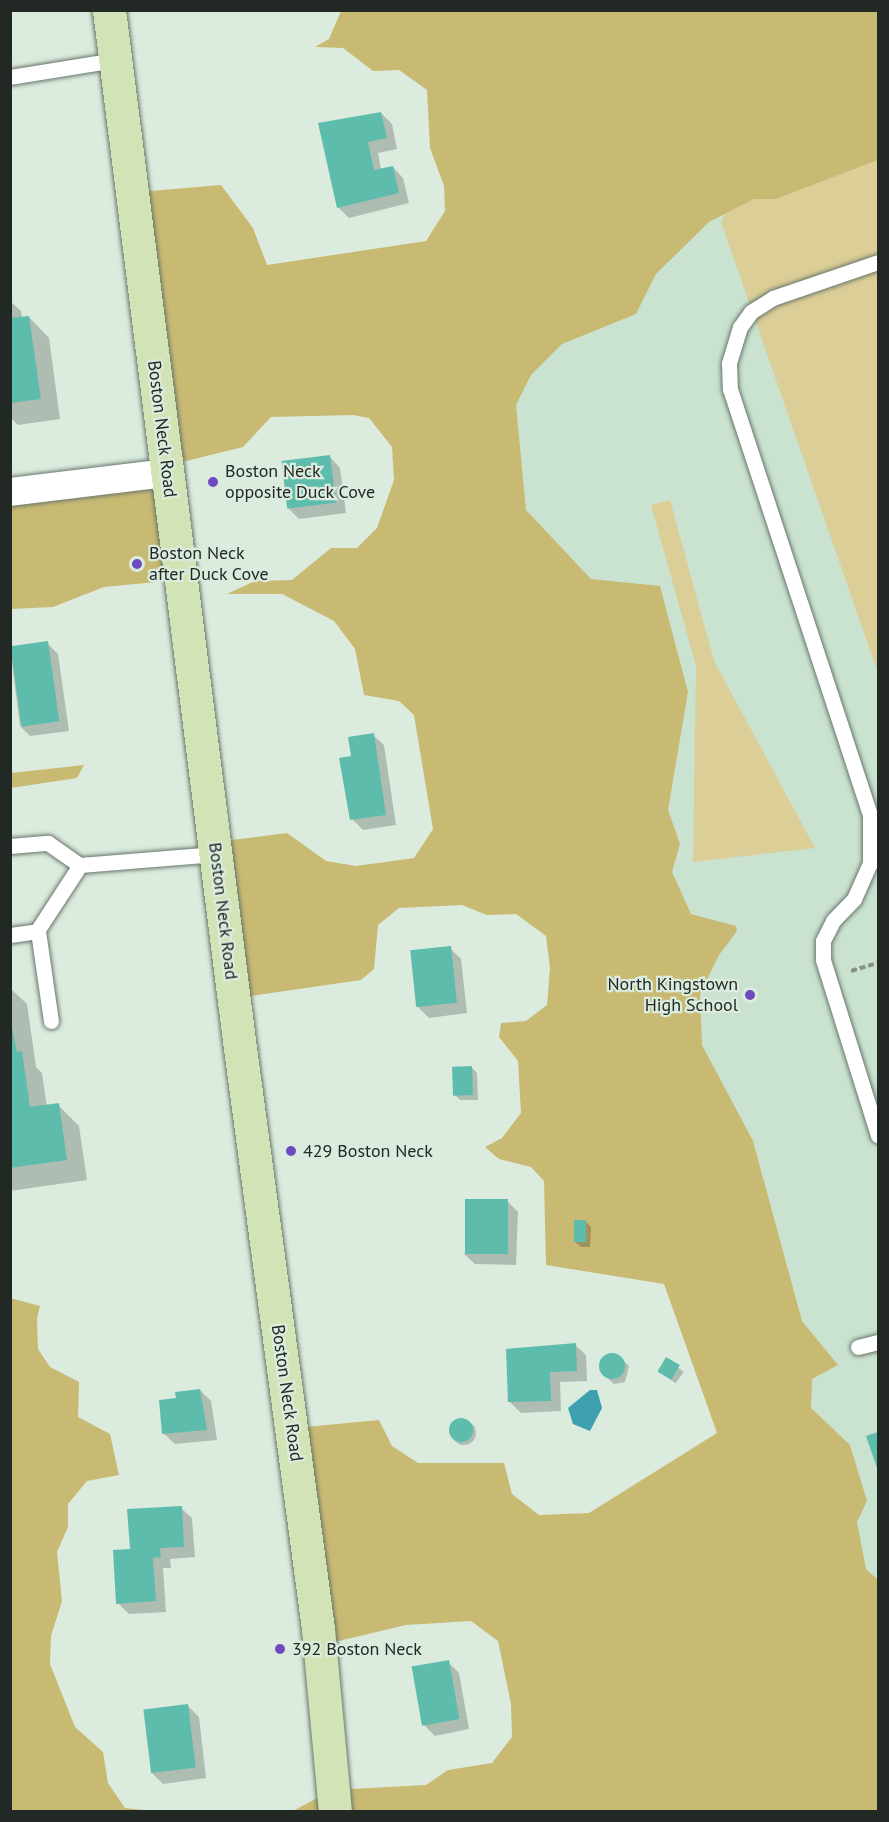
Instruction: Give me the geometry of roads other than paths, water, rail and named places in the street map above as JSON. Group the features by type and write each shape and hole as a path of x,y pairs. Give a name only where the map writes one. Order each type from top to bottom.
{"main road":[{"name":"Boston Neck Road","path":"109,10 216,854 318,1629 335,1812"}],"street":[{"path":"10,492 168,473"}],"lane":[{"path":"10,77 115,60"},
{"path":"879,262 773,298 751,312 736,334 729,363 730,389 870,816 870,863 854,899 833,921 823,940 823,960 879,1136"},
{"path":"10,846 48,843 80,865 216,854"},
{"path":"51,1021 37,931 80,865"},
{"path":"10,934 37,931"},
{"path":"858,1347 879,1342"}],"water":[{"path":"590,1390 597,1390 602,1408 590,1431 573,1424 568,1408"}],"place":[{"name":"Boston Neck opposite Duck Cove","path":"213,482"},
{"name":"Boston Neck after Duck Cove","path":"137,564"},
{"name":"North Kingstown High School","path":"750,995"},
{"name":"429 Boston Neck","path":"291,1151"},
{"name":"392 Boston Neck","path":"280,1649"}]}
